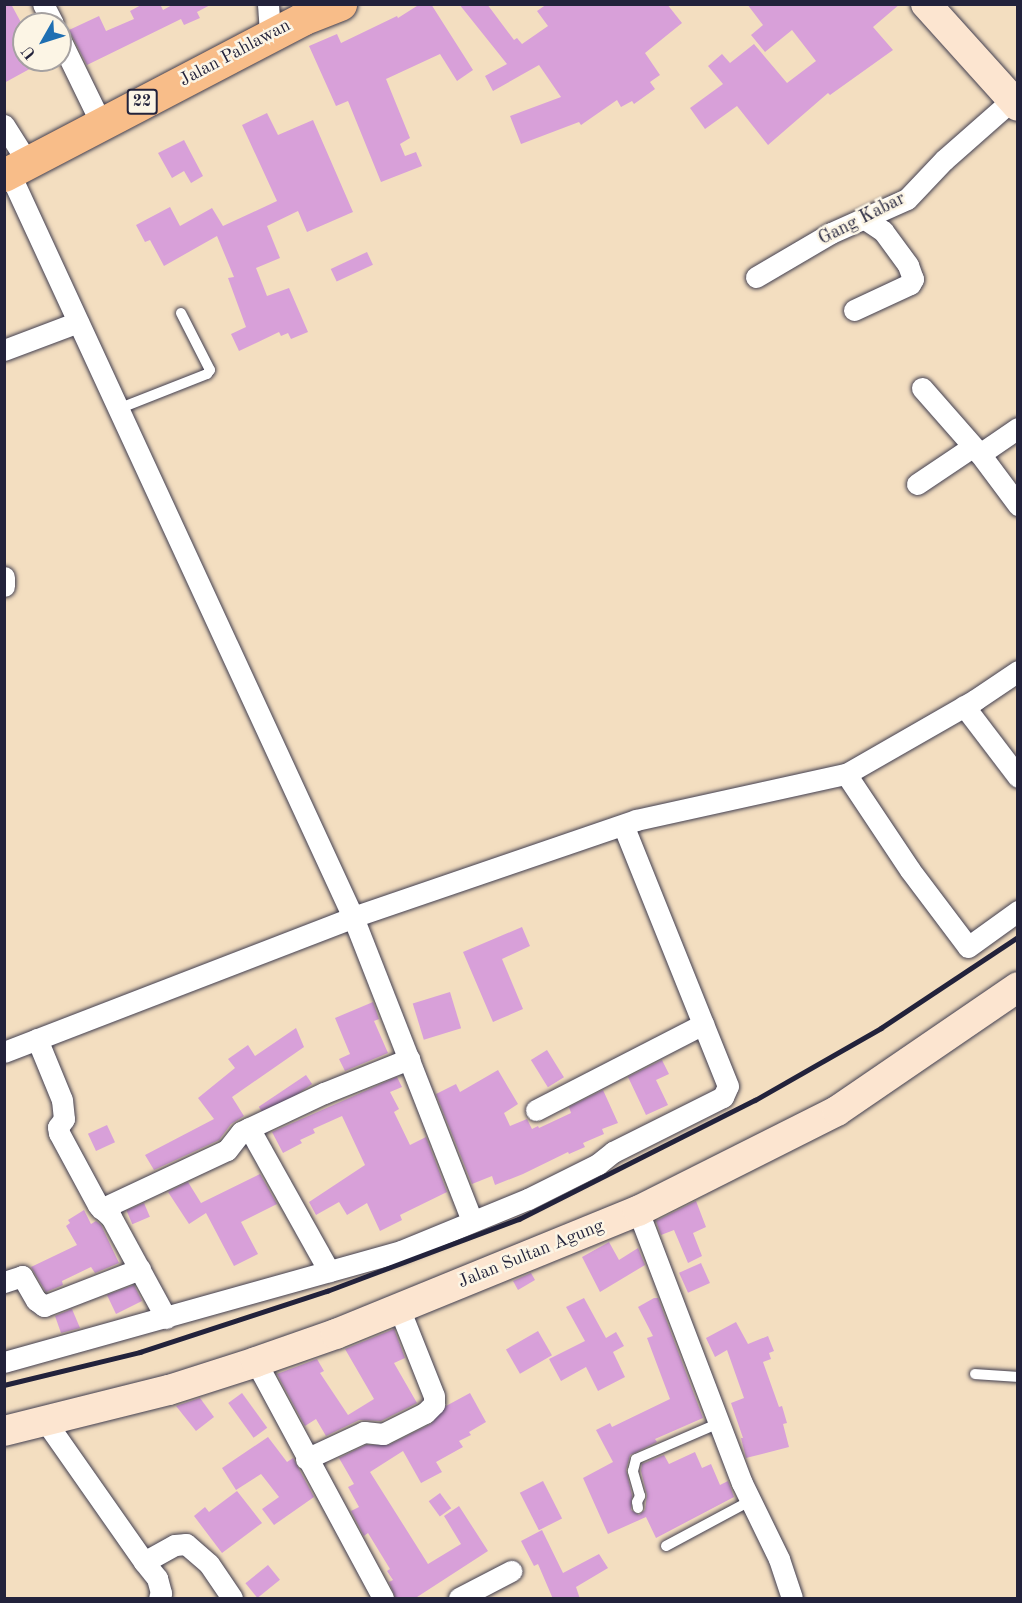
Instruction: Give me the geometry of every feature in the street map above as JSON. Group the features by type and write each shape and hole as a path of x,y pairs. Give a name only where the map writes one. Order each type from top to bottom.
{"highway":[{"name":"Jalan Pahlawan","path":"14,170 280,22 340,4"}],"street":[{"path":"926,4 1015,103"},
{"path":"72,64 101,123"},
{"name":"Gang Kabar","path":"756,277 831,233 907,200 944,160 1015,103"},
{"path":"4,125 14,170 78,322 353,917 472,1220"},
{"path":"854,310 910,284 913,279 908,265 883,231 865,219"},
{"path":"4,350 78,322"},
{"path":"922,388 976,450 1017,505"},
{"path":"918,484 1017,428"},
{"path":"4,577 4,586"},
{"path":"4,1052 353,917 638,820 846,774 964,706 1017,671"},
{"path":"964,706 1017,777"},
{"path":"846,774 910,870 968,946 1017,911"},
{"path":"4,1362 401,1251 528,1199 598,1164 613,1152 723,1097 728,1086 703,1024 638,820"},
{"name":"Jalan Sultan Agung","path":"4,1431 169,1390 255,1362 399,1308 638,1211 837,1111 1014,996"},
{"path":"536,1110 703,1024"},
{"path":"37,1039 62,1100 64,1119 58,1127 59,1133 101,1209 111,1217 166,1318"},
{"path":"101,1209 226,1150 236,1136 249,1128 324,1093 409,1059"},
{"path":"249,1128 329,1271"},
{"path":"638,1211 750,1502 779,1560 792,1599"},
{"path":"4,1282 22,1276 36,1299 44,1306 140,1269"},
{"path":"306,1459 364,1432 383,1434 425,1413 434,1404 434,1396 399,1308"},
{"path":"255,1362 383,1599"},
{"path":"46,1422 157,1578 161,1593 159,1599"},
{"path":"144,1562 175,1545 186,1544 209,1564 232,1599"},
{"path":"459,1599 511,1571"}],"lane":[{"path":"118,409 207,374 210,370 181,313"},
{"path":"975,1374 1017,1377"},
{"path":"638,1508 637,1502 640,1496 633,1471 636,1459 719,1423"},
{"path":"666,1546 750,1502"}],"building":[{"path":"4,4 11,4 15,12 12,12 12,72 24,72 4,83"},
{"path":"143,4 160,4 163,10 174,4 212,4 197,12 200,18 184,25 181,19 87,65 72,36 72,29 99,16 106,31 134,19 130,11"},
{"path":"420,4 431,4 473,70 457,81 440,54 386,79 410,138 400,144 405,156 416,152 422,166 381,182 348,101 336,106 309,46 337,34 341,43 397,16 398,18"},
{"path":"459,4 487,4 514,40 517,38 522,44 548,26 537,11 547,4 667,4 682,23 645,53 660,75 650,82 655,89 634,104 632,101 621,107 617,100 581,125 579,122 521,144 510,116 561,97 539,65 493,91 485,76 507,64"},
{"path":"747,4 900,4 873,27 893,50 830,95 828,93 768,145 737,106 705,129 690,108 723,84 708,66 722,54 730,63 754,44 787,83 816,61 792,30 765,52 751,35 763,25"},
{"path":"267,113 278,135 313,120 353,212 307,232 298,211 267,226 280,258 256,268 267,296 289,288 308,332 291,339 288,333 281,336 279,332 239,351 231,334 246,327 228,278 234,277 217,236 164,266 150,240 145,242 136,225 170,207 180,226 212,208 223,226 277,201 242,125"},
{"path":"184,140 203,176 191,183 184,171 172,178 158,153"},
{"path":"367,252 373,265 337,282 331,269"},
{"path":"522,927 530,946 502,959 523,1009 493,1022 463,952"},
{"path":"450,992 461,1028 424,1040 413,1003"},
{"path":"373,1002 379,1019 374,1021 388,1053 345,1071 339,1059 350,1054 335,1018"},
{"path":"296,1028 304,1047 232,1097 244,1116 231,1124 219,1140 154,1170 145,1155 214,1119 198,1098 235,1068 228,1059 248,1045 255,1056"},
{"path":"547,1050 564,1077 548,1087 531,1060"},
{"path":"662,1060 669,1074 656,1080 668,1105 646,1115 628,1077"},
{"path":"498,1070 518,1104 504,1113 510,1126 527,1119 532,1129 538,1126 539,1128 571,1113 569,1107 603,1090 618,1123 602,1129 604,1134 583,1143 585,1147 569,1154 568,1152 523,1174 495,1185 492,1176 472,1184 436,1094 456,1084 460,1092"},
{"path":"306,1075 312,1084 265,1116 259,1107"},
{"path":"397,1077 402,1087 390,1092 399,1109 394,1112 410,1145 426,1137 447,1192 400,1215 402,1220 380,1231 367,1203 347,1215 339,1202 316,1215 309,1202 365,1165 342,1116 313,1129 315,1133 300,1140 302,1143 283,1153 272,1132"},
{"path":"107,1125 115,1142 96,1151 88,1134"},
{"path":"260,1174 277,1204 241,1222 258,1254 234,1266 206,1213 189,1224 168,1192 188,1182 201,1203"},
{"path":"696,1201 706,1227 693,1233 702,1256 688,1263 674,1230 661,1235 656,1221"},
{"path":"144,1203 150,1217 132,1224 127,1210"},
{"path":"84,1210 91,1224 96,1221 101,1225 119,1263 95,1273 91,1267 62,1281 63,1285 46,1292 31,1267 77,1245 66,1226 70,1223 68,1220"},
{"path":"609,1242 619,1260 638,1248 645,1265 600,1292 582,1257"},
{"path":"701,1263 710,1283 688,1293 679,1273"},
{"path":"531,1273 535,1280 518,1290 513,1281"},
{"path":"134,1285 142,1301 116,1314 107,1295"},
{"path":"584,1298 606,1338 616,1332 624,1346 613,1352 625,1377 598,1391 586,1367 561,1381 549,1359 585,1341 566,1307"},
{"path":"658,1298 703,1418 655,1439 657,1442 630,1455 626,1470 632,1495 631,1510 639,1515 645,1510 647,1495 641,1471 642,1464 664,1455 669,1464 695,1452 702,1468 711,1464 720,1485 728,1481 734,1497 656,1538 646,1517 608,1534 583,1478 613,1462 596,1430 610,1423 612,1427 670,1399 647,1338 653,1336 638,1307"},
{"path":"72,1309 80,1328 61,1333 55,1316"},
{"path":"736,1322 748,1344 768,1336 774,1351 769,1353 771,1359 763,1362 779,1407 782,1406 787,1423 783,1424 789,1447 746,1458 741,1438 743,1438 731,1403 744,1398 727,1350 715,1357 706,1338"},
{"path":"394,1329 405,1358 394,1363 417,1403 381,1421 359,1420 326,1436 316,1419 305,1426 277,1374 317,1359 324,1371 320,1373 348,1415 374,1399 345,1349"},
{"path":"538,1331 552,1355 520,1374 506,1350"},
{"path":"242,1393 267,1428 254,1438 228,1403"},
{"path":"470,1393 486,1422 469,1432 471,1435 459,1441 463,1447 436,1462 442,1472 421,1483 403,1451 370,1472 428,1564 461,1544 444,1516 459,1506 488,1551 414,1599 396,1599 389,1582 393,1580 387,1571 390,1569 368,1533 364,1536 351,1511 359,1507 348,1487 354,1484 339,1458 366,1445 389,1445 431,1424 446,1406"},
{"path":"200,1398 214,1417 196,1431 176,1406"},
{"path":"268,1437 287,1462 293,1458 314,1497 274,1525 262,1509 279,1497 261,1474 236,1490 222,1468"},
{"path":"543,1481 562,1518 539,1530 520,1493"},
{"path":"237,1491 262,1523 222,1553 194,1516 205,1507 209,1512"},
{"path":"440,1493 451,1508 440,1517 429,1501"},
{"path":"542,1530 563,1573 599,1554 608,1568 576,1587 580,1599 553,1599 538,1564 534,1566 521,1541"},
{"path":"268,1565 280,1580 257,1598 245,1583"}],"railway":[{"path":"4,1385 140,1352 327,1291 519,1219 755,1100 881,1028 1018,937"}]}
